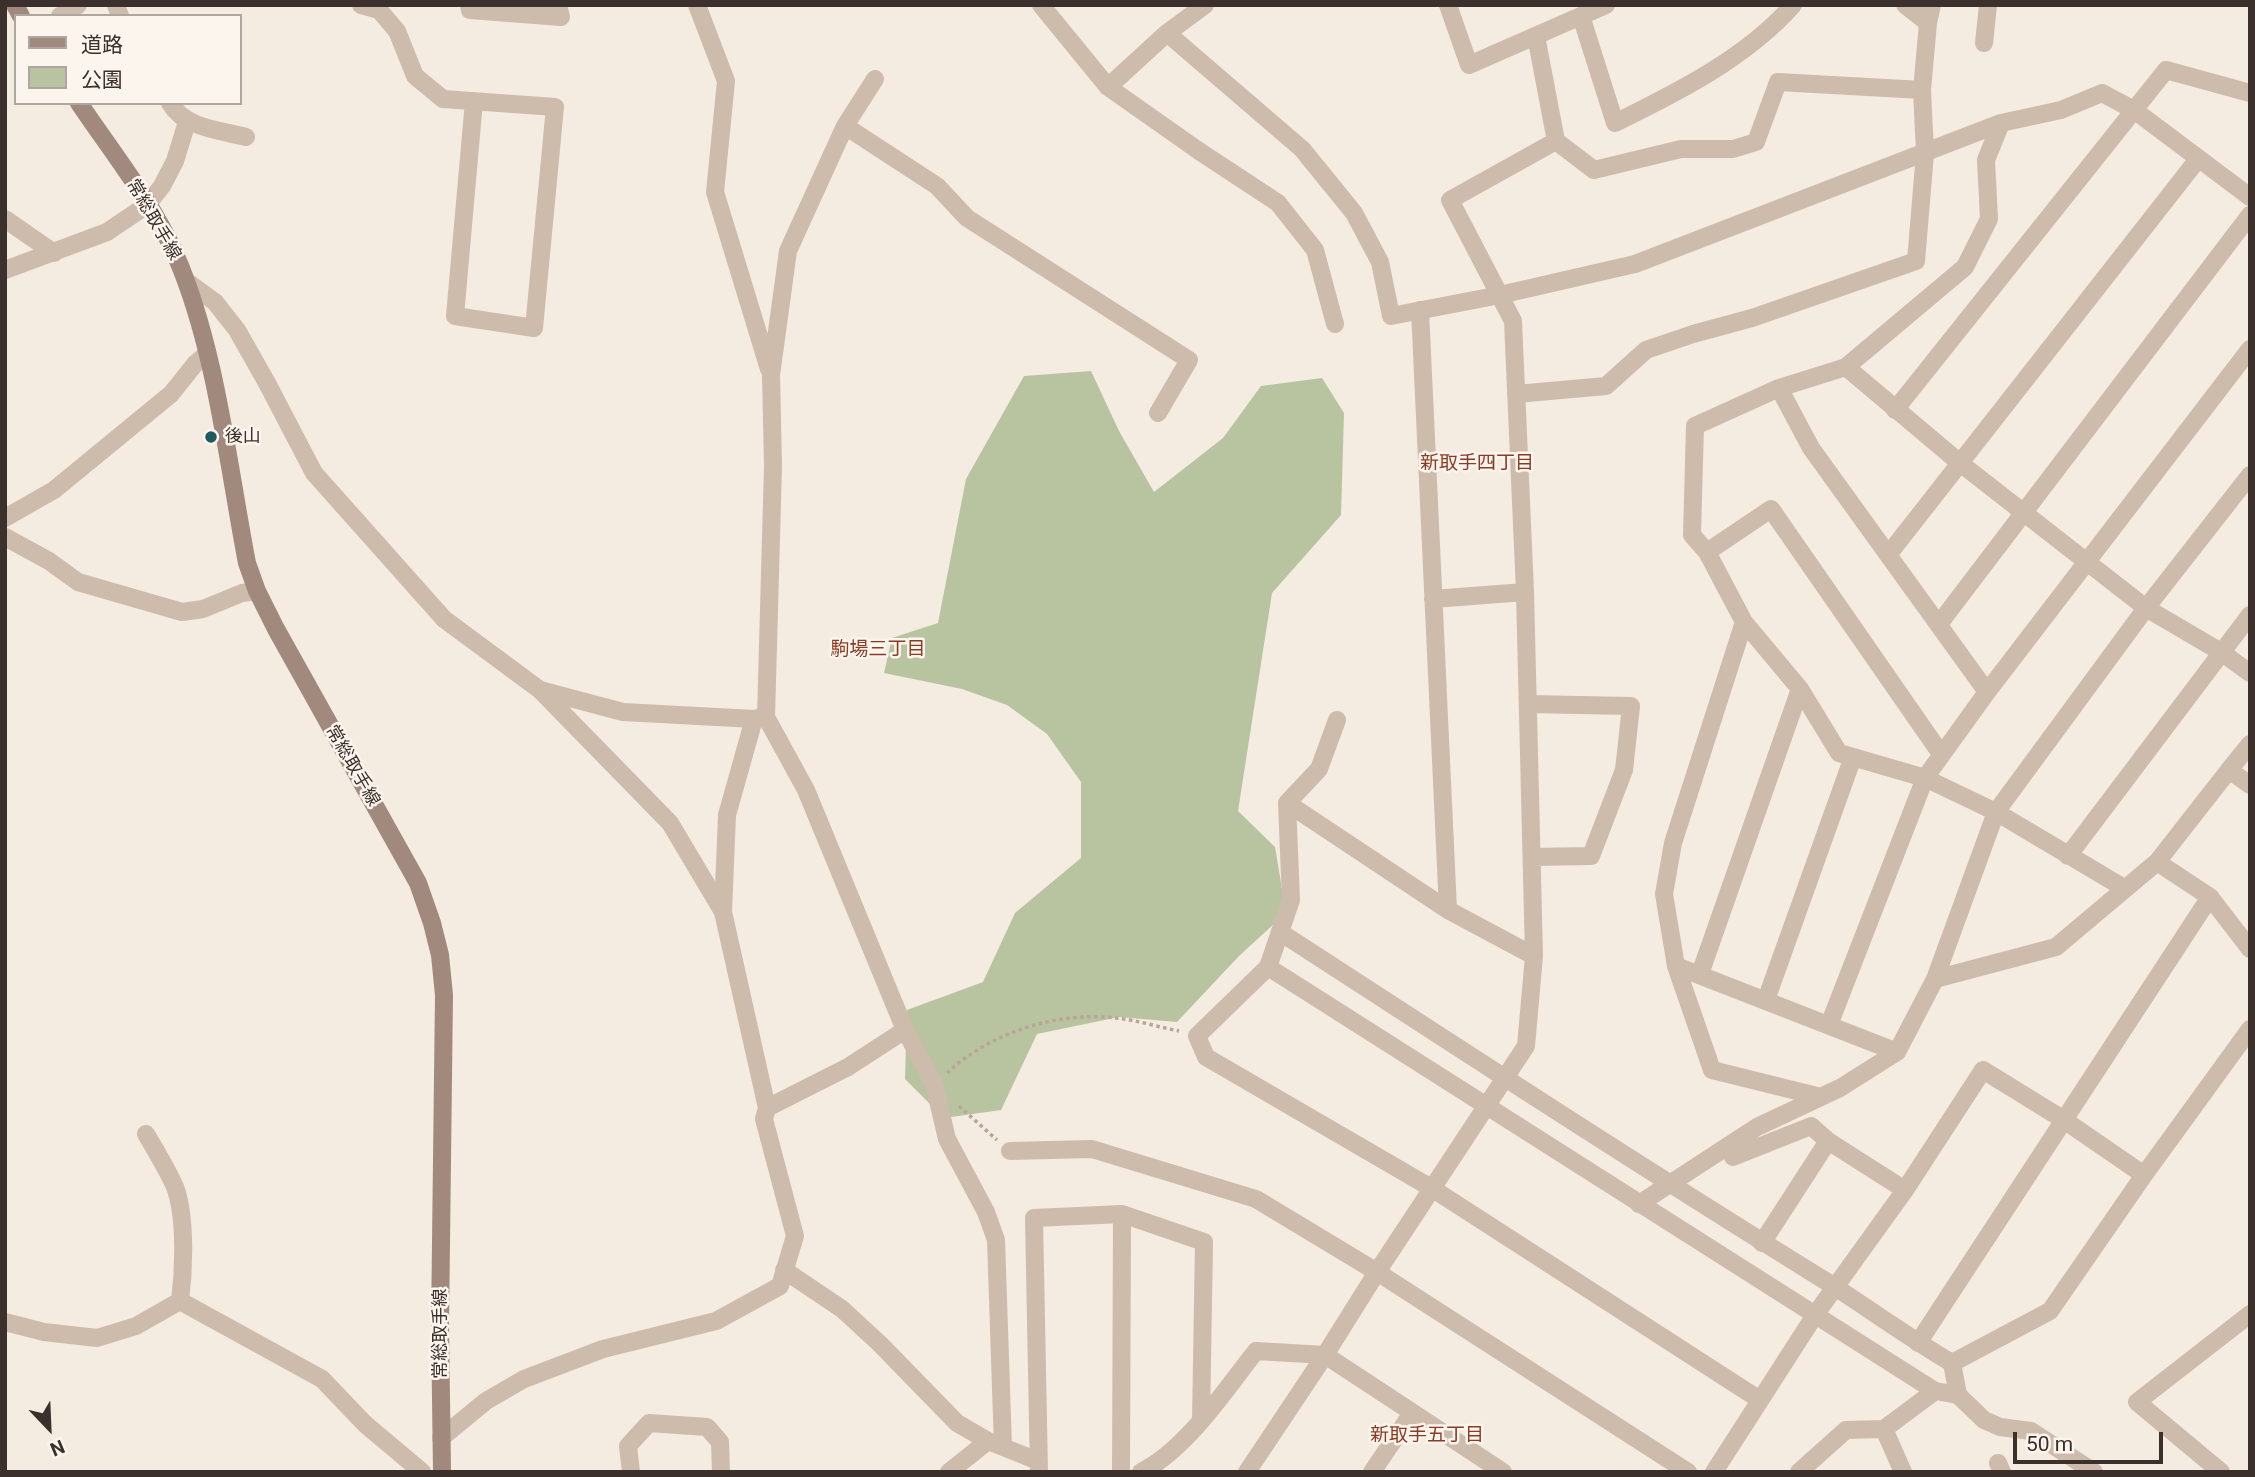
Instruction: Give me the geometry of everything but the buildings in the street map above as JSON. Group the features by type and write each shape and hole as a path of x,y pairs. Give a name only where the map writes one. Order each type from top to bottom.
{"main road":[{"name":"常総取手線","path":"80,105 164,231 186,281 206,354 247,563 257,591 418,883 432,923 440,955 444,1027 440,1325 442,1472"}],"street":[{"path":"361,5 379,10 397,31 415,76 443,99 474,101 555,107 534,328 455,316 474,101"},
{"path":"469,5 470,10 561,17 558,5"},
{"path":"697,5 726,81 715,192 771,376"},
{"path":"1041,5 1108,86 1278,203 1315,250 1335,324"},
{"path":"1108,86 1167,33 1205,5"},
{"path":"1448,5 1469,65 1606,5"},
{"path":"1581,16 1615,123 1668,97 1721,64 1772,29 1793,5"},
{"path":"1516,394 1606,386 1646,350 1752,318 1916,261 1925,153 1922,90 1930,14 1905,5"},
{"path":"1984,43 1987,5"},
{"path":"1167,33 1302,149 1354,213 1380,262 1391,316 1500,295 1635,264 2001,123 2060,110 2102,93 2134,110 2250,197"},
{"path":"1536,36 1556,141 1594,170 1681,149 1733,149 1756,142 1778,82 1922,90"},
{"path":"1895,410 2166,70 2250,93"},
{"path":"441,1438 486,1401 524,1378 603,1349 716,1321 780,1286 795,1236 764,1119 767,1108 723,912 727,815 760,718 773,466 771,376 789,251 845,125 875,79"},
{"path":"171,105 187,122 246,137"},
{"path":"5,270 107,233 147,205 162,186 187,122"},
{"path":"2001,123 1986,160 1989,219 1965,267 1846,367 1779,388 1695,426 1692,535 1707,552 1744,622 1800,689 1839,753 1925,778 1996,812 2124,888"},
{"path":"845,125 937,186 967,218 1189,360 1158,413"},
{"path":"1247,1472 1526,1046 1534,956 1525,592 1513,321 1450,200 1556,141"},
{"path":"1888,555 2198,159"},
{"path":"1938,624 2250,215"},
{"path":"5,219 54,253"},
{"path":"186,281 215,302 236,330 314,473 444,619 540,690 670,823 723,912"},
{"path":"1420,310 1448,910"},
{"path":"1829,1025 1925,778 1987,692 2250,349"},
{"path":"5,518 54,490 171,394 206,354"},
{"path":"1846,367 1960,463 2146,608 2221,652 2250,673"},
{"path":"1779,388 1811,448 1987,692"},
{"path":"1639,1203 1757,1127 1840,1088 1897,1052 1935,979 1996,812 2146,608 2250,475"},
{"path":"1707,552 1771,509 1941,754"},
{"path":"5,537 49,561 78,582 182,612 203,609 242,593 257,591"},
{"path":"1433,599 1525,592"},
{"path":"2068,856 2250,615"},
{"path":"1744,622 1673,843 1664,894 1676,965 1712,1070 1821,1097"},
{"path":"1699,974 1800,689"},
{"path":"540,690 623,712 760,718"},
{"path":"1528,704 1630,706 1624,770 1591,856 1532,858"},
{"path":"760,718 806,790 905,1030 934,1084 947,1139 986,1212 996,1240 996,1444"},
{"path":"1337,720 1319,769 1287,803 1291,900 1268,967 1197,1035 1206,1057 1433,1189 1760,1400"},
{"path":"1935,979 2056,947 2157,862 2250,744"},
{"path":"1766,1000 1853,757"},
{"path":"2229,770 2250,785"},
{"path":"1287,803 1448,910 1534,956"},
{"path":"2157,862 2210,897 2250,949"},
{"path":"1918,1343 2210,897"},
{"path":"1280,932 1952,1363 1958,1395"},
{"path":"1676,965 1897,1052"},
{"path":"1268,967 1935,1391 1958,1395 1984,1420 2000,1427 2031,1431 2094,1472"},
{"path":"1952,1363 2050,1311 2250,1029"},
{"path":"767,1108 848,1067 905,1030"},
{"path":"1714,1472 1815,1315 1905,1190 1983,1070 2064,1120 2144,1175"},
{"path":"1733,1157 1811,1126 1828,1141 1905,1190"},
{"path":"146,1134 175,1188 180,1208 184,1274 180,1301"},
{"path":"1762,1243 1828,1141"},
{"path":"1010,1151 1092,1149 1256,1199 1377,1272 1688,1472"},
{"path":"784,1270 842,1309 957,1423 1038,1466 1034,1218 1122,1214 1204,1242 1201,1421"},
{"path":"1121,1472 1122,1214"},
{"path":"5,1322 44,1332 97,1338 136,1325 180,1301"},
{"path":"180,1301 322,1379 365,1424 422,1472"},
{"path":"2221,1472 2137,1402 2250,1314"},
{"path":"1141,1472 1159,1463 1201,1421 1256,1351 1325,1356 1491,1469"},
{"path":"1799,1472 1846,1430 1884,1429 1935,1391"},
{"path":"1372,1472 1412,1413"},
{"path":"631,1472 628,1447 649,1423 707,1427 720,1442 721,1472"},
{"path":"1884,1429 1903,1472"},
{"path":"949,1472 996,1444"}],"path":[{"path":"1010,1151 934,1084 961,1059 1023,1029 1059,1019 1086,1016 1117,1018 1197,1035"}],"green space":[{"path":"1091,371 1119,431 1154,492 1223,438 1261,386 1322,378 1344,413 1341,515 1272,593 1238,811 1275,847 1286,913 1239,956 1177,1022 1119,1017 1037,1034 1001,1110 944,1118 905,1079 907,1010 983,982 1015,913 1081,858 1081,782 1047,734 1007,705 962,689 884,673 892,638 938,623 966,479 1024,376"}],"place":[{"name":"後山","path":"211,437"}],"district":[{"name":"新取手四丁目","path":"1477,464"},
{"name":"駒場三丁目","path":"878,650"},
{"name":"新取手五丁目","path":"1427,1436"}]}
